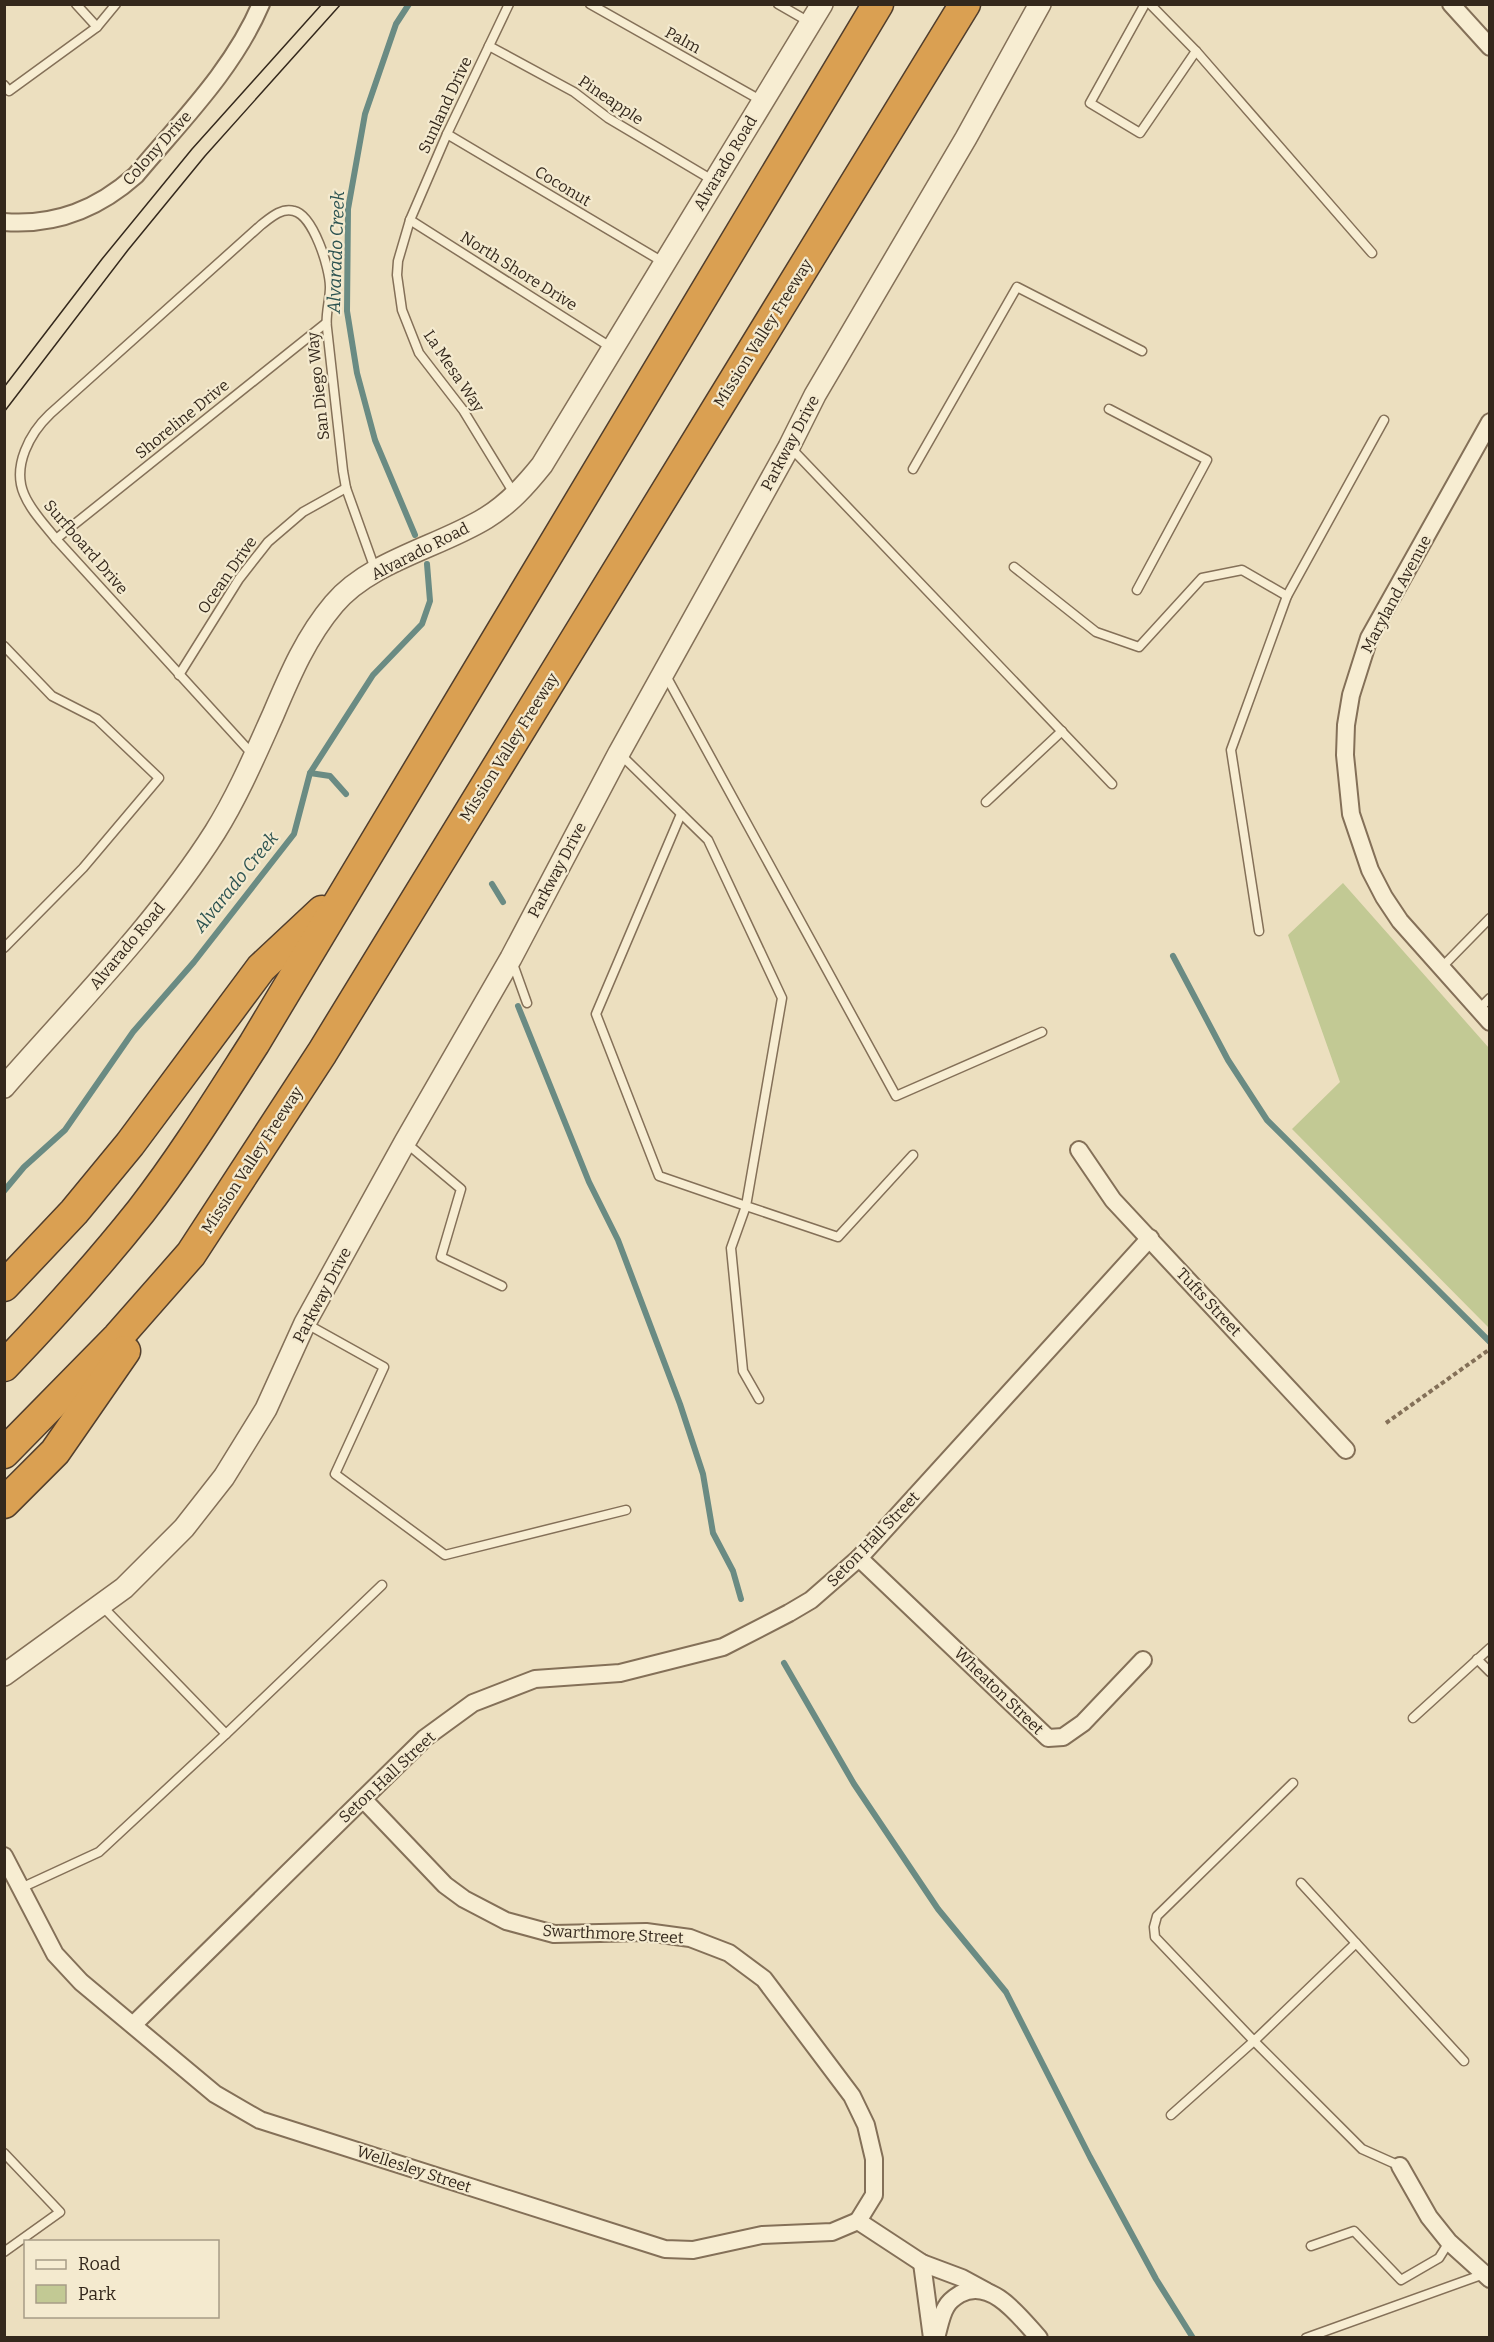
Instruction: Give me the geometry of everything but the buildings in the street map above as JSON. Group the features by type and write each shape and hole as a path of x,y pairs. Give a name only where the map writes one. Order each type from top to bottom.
{"highway":[{"path":"4,1366 71,1296 148,1201 194,1137 254,1044 878,4"},
{"name":"Mission Valley Freeway","path":"4,1454 118,1337 191,1254 328,1043 965,4"},
{"path":"4,1286 74,1212 130,1144 261,968 351,884"},
{"path":"4,1503 55,1452 191,1254"}],"street":[{"name":"Colony Drive","path":"4,222 26,223 66,217 104,201 120,189 136,175 231,62 249,32 261,4"},
{"name":"Alvarado Road","path":"4,1087 175,889 215,831 255,756 298,657 336,601 376,572 486,518 515,495 542,465 822,4"},
{"name":"Parkway Drive","path":"4,1675 124,1588 184,1528 224,1477 266,1409 305,1323 405,1142 511,958 619,753 789,447 815,395 966,138 1040,4"},
{"path":"1451,4 1490,47"},
{"name":"Maryland Avenue","path":"1486,1010 1441,968 1389,905 1370,870 1359,843 1351,814 1345,755 1346,725 1353,686 1369,638 1490,422"},
{"name":"Tufts Street","path":"1079,1150 1113,1200 1346,1450"},
{"name":"Seton Hall Street","path":"133,2025 425,1738 473,1703 535,1679 620,1673 723,1647 812,1600 859,1558 1150,1238"},
{"name":"Wheaton Street","path":"859,1558 1048,1738 1063,1737 1083,1723 1143,1660"},
{"name":"Swarthmore Street","path":"363,1799 445,1885 474,1905 506,1921 554,1934 646,1932 690,1938 729,1953 756,1972 764,1979 852,2096 863,2118 871,2142 875,2177 874,2195 858,2221"},
{"name":"Wellesley Street","path":"6,1865 21,1888 55,1954 81,1982 216,2094 260,2120 665,2249 693,2250 762,2235 832,2232 858,2221"},
{"path":"1400,2166 1429,2217 1449,2242 1487,2277"},
{"path":"858,2221 922,2263 962,2278 986,2291 1015,2312 1039,2337"},
{"path":"922,2263 934,2337"},
{"path":"934,2337 946,2307 951,2301 964,2292 986,2291"}],"lane":[{"path":"76,4 96,27"},
{"path":"4,85 9,91 96,27 116,4"},
{"name":"Sunland Drive","path":"410,220 447,134 509,4"},
{"name":"Palm","path":"590,4 762,102"},
{"path":"778,4 811,23"},
{"path":"1145,4 1090,103 1140,133 1196,51"},
{"path":"1150,4 1196,51 1372,253"},
{"name":"Pineapple","path":"489,46 574,92 608,118 714,182"},
{"name":"Coconut","path":"447,134 664,263"},
{"name":"San Diego Way","path":"287,210 296,211 302,216 322,246 326,259 330,287 326,323 346,488 376,572"},
{"name":"Surfboard Drive","path":"255,756 56,539 33,510 20,482 22,459 40,424 261,225 274,214 287,210"},
{"name":"North Shore Drive","path":"410,220 612,348"},
{"name":"La Mesa Way","path":"410,220 396,275 397,292 408,329 419,353 463,410 515,495"},
{"path":"913,469 1017,287 1142,351"},
{"name":"Shoreline Drive","path":"56,539 326,323"},
{"path":"1109,409 1207,460 1137,590"},
{"path":"1260,931 1231,750 1287,596 1384,420"},
{"path":"789,447 1112,784"},
{"name":"Ocean Drive","path":"179,675 239,579 268,542 303,512 346,488"},
{"path":"1014,567 1096,632 1139,647 1202,578 1242,570 1287,596"},
{"path":"4,646 52,696 97,719 159,778 83,868 4,948"},
{"path":"664,671 896,1096 1042,1032"},
{"path":"986,802 1062,731"},
{"path":"619,753 708,840 782,998 746,1206 731,1248 743,1371 759,1399"},
{"path":"681,814 596,1014 659,1176 838,1237 913,1155"},
{"path":"1441,968 1490,918"},
{"path":"511,958 527,1003"},
{"path":"405,1142 461,1189 441,1257 502,1286"},
{"path":"305,1323 384,1367 335,1474 445,1555 626,1510"},
{"path":"21,1888 99,1852 382,1585"},
{"path":"100,1605 226,1734"},
{"path":"1413,1718 1490,1648"},
{"path":"1477,1659 1490,1672"},
{"path":"1293,1783 1157,1916 1154,1927 1155,1937 1254,2041 1362,2149 1400,2166"},
{"path":"1301,1884 1464,2061"},
{"path":"1171,2115 1254,2041 1356,1943"},
{"path":"4,2153 60,2212 4,2252"},
{"path":"1311,2246 1354,2231 1401,2280 1439,2258 1449,2242"},
{"path":"1306,2337 1487,2277"}],"path":[{"path":"1386,1423 1490,1349"}],"green space":[{"path":"1343,883 1489,1048 1489,1328 1292,1129 1340,1082 1288,935"}],"waterway":[{"name":"Alvarado Creek","path":"409,4 396,24 365,114 348,209 347,311 357,373 375,440 415,535"},
{"name":"Alvarado Creek","path":"4,1191 24,1167 65,1130 133,1032 194,962 294,834 310,773 373,675 422,624 430,601 427,564"},
{"path":"310,773 330,776 346,794"},
{"path":"492,884 503,902"},
{"path":"1173,956 1228,1060 1267,1120 1490,1342"},
{"path":"518,1006 589,1182 618,1240 680,1404 703,1474 713,1533 733,1571 741,1599"},
{"path":"784,1663 854,1784 938,1909 1006,1992 1090,2157 1156,2279 1193,2338"}],"tram line":[{"path":"4,387 102,259 192,149 322,4"},
{"path":"4,412 128,250 205,156 341,4"}]}
